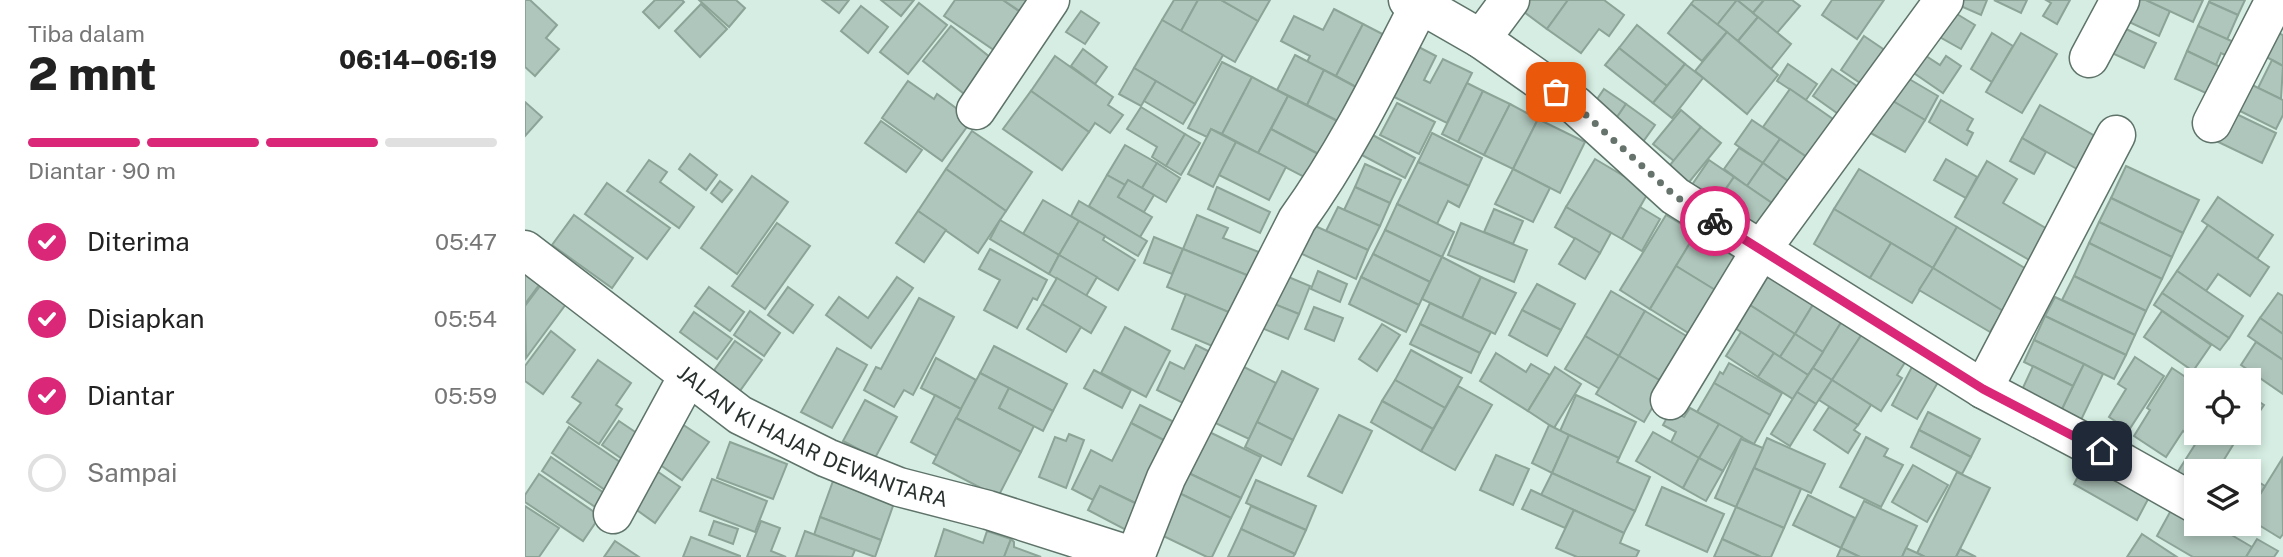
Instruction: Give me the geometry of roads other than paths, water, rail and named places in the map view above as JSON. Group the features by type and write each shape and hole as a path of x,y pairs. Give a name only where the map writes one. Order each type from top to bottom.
{"street":[{"path":"976,110 1050,0"},
{"path":"1481,38 1510,0"},
{"path":"1670,400 1761,250 1944,0"},
{"path":"2089,58 2119,0"},
{"path":"2212,123 2275,0"},
{"path":"1135,557 1166,478 1297,220 1322,184 1366,109 1414,2 1481,38 1575,105 1675,196 1983,389 2184,497"},
{"path":"1983,389 2116,135"},
{"name":"JALAN KI HAJAR DEWANTARA","path":"525,250 740,415 827,458 887,482 988,510 1135,557"},
{"path":"613,514 688,376"}]}
